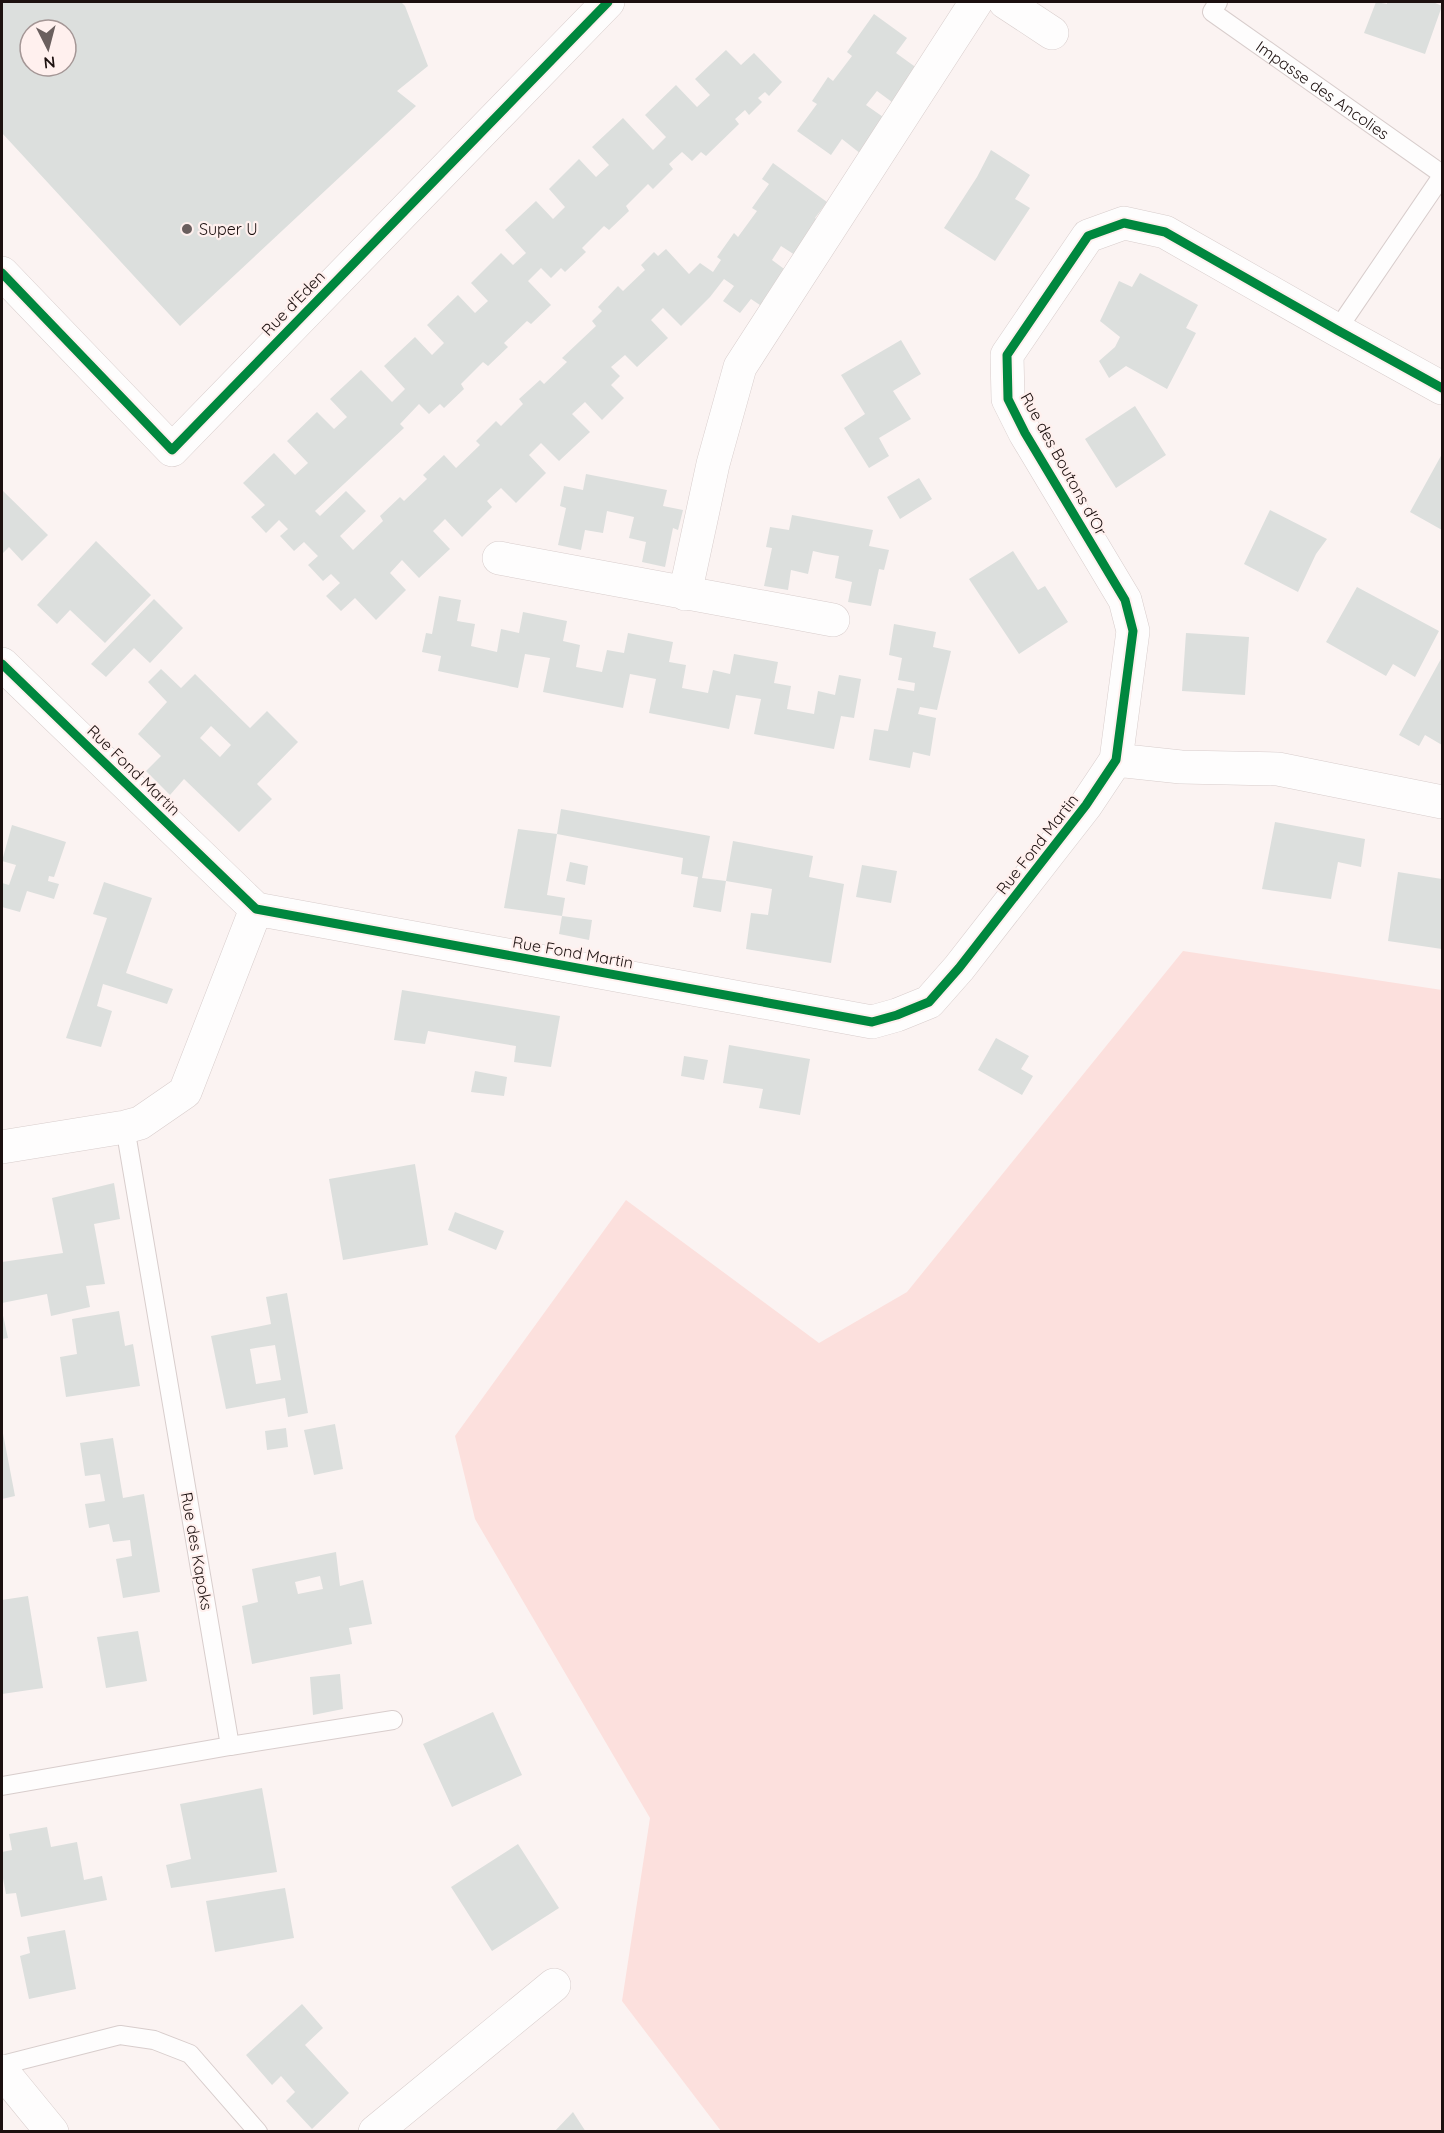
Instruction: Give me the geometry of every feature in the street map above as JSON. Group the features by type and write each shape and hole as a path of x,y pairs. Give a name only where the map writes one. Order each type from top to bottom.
{"street":[{"name":"Rue d'Eden","path":"2,273 172,450 608,2"},
{"path":"685,594 713,464 740,367 976,2"},
{"path":"1005,2 1052,33"},
{"name":"Rue des Boutons d'Or","path":"1116,760 1133,631 1125,600 1025,433 1008,399 1007,355 1088,237 1124,223 1166,232 1337,330 1443,387"},
{"path":"499,558 833,620"},
{"name":"Rue Fond Martin","path":"2,664 256,909 872,1022 929,1002 959,968 1079,814 1116,760"},
{"path":"1116,760 1181,767 1278,769 1443,802"},
{"path":"2,1147 125,1127 140,1122 185,1092 256,909"},
{"path":"375,2132 554,1985"},
{"path":"2,2071 52,2132"}],"lane":[{"name":"Impasse des Ancolies","path":"1218,2 1212,12 1443,175 1337,330"},
{"name":"Rue des Kapoks","path":"125,1127 230,1746"},
{"path":"2,1786 393,1720"},
{"path":"2,2065 120,2035 154,2040 190,2054 258,2132"}],"shaded area":[{"path":"1183,951 1442,990 1442,2131 721,2131 622,2001 650,1818 475,1519 455,1436 626,1200 819,1343 907,1292"}],"building":[{"name":"Super U","path":"2,2 401,2 405,6 428,66 397,91 416,106 180,326 2,133"},
{"path":"1376,2 1387,4 1387,2 1433,2 1442,6 1425,54 1364,33"},
{"path":"874,14 907,38 896,53 921,71 896,105 877,91 866,105 886,119 861,154 842,139 831,155 797,131 817,104 812,101 828,77 833,81 852,56 847,52"},
{"path":"726,50 741,65 754,53 782,82 769,96 765,92 758,98 762,102 749,115 745,110 735,119 739,124 706,156 701,152 692,161 682,152 669,164 673,169 653,189 648,184 626,206 629,211 609,230 604,226 582,248 586,252 565,272 561,268 551,278 541,268 528,281 551,305 531,324 527,321 504,343 508,347 488,366 483,362 461,384 464,389 444,408 440,404 429,414 419,404 400,424 404,428 315,511 320,516 346,491 366,511 340,536 353,550 383,521 380,516 400,497 404,501 427,479 423,475 444,455 456,468 480,445 476,441 496,421 501,426 523,404 519,399 540,380 544,384 567,362 562,358 596,326 592,321 602,311 598,307 618,286 623,291 645,270 641,265 654,252 658,256 666,249 689,274 700,263 713,272 721,260 717,257 734,233 738,237 757,211 752,208 769,184 762,179 773,163 827,202 815,218 826,226 795,255 781,246 772,260 791,274 766,309 751,299 740,313 723,301 734,286 724,279 710,297 681,326 663,308 651,320 668,338 637,367 625,355 611,367 620,376 611,385 624,398 602,420 585,402 572,414 590,432 559,461 541,443 529,455 546,473 516,503 501,488 487,501 492,507 462,537 445,519 433,531 450,549 419,578 402,560 390,573 406,590 376,620 355,598 341,611 326,596 340,583 331,574 323,581 308,565 318,556 304,542 294,551 280,536 288,529 279,520 266,533 251,517 265,505 243,483 274,453 295,475 308,463 287,441 317,412 334,429 347,417 330,399 361,370 392,402 405,389 384,366 415,337 432,355 444,343 427,325 458,295 475,313 488,301 471,283 501,253 513,265 526,253 505,230 536,201 553,219 565,207 549,189 579,159 596,177 609,165 592,147 623,118 653,150 666,137 645,115 676,85 697,107 710,95 695,79"},
{"path":"991,150 1030,175 1015,199 1030,208 995,261 944,228 977,177"},
{"path":"1140,273 1198,305 1186,328 1196,333 1167,389 1126,366 1109,378 1099,361 1115,347 1120,337 1100,321 1119,281 1132,287"},
{"path":"901,340 921,374 893,391 911,419 879,438 889,456 869,468 844,428 865,414 841,375"},
{"path":"1135,406 1166,455 1116,488 1085,439"},
{"path":"1442,454 1442,530 1410,512"},
{"path":"586,474 667,490 663,506 683,510 678,530 673,528 665,567 642,562 646,542 629,538 634,517 607,511 603,533 585,530 581,550 558,545 566,508 560,506 564,486 583,490"},
{"path":"919,478 932,499 900,519 887,497"},
{"path":"2,490 48,535 22,561 9,547 2,554"},
{"path":"1270,510 1327,539 1316,554 1298,592 1244,564"},
{"path":"792,515 873,530 869,546 889,550 884,570 879,569 871,606 848,602 852,582 835,578 839,556 813,551 808,574 791,570 788,590 764,586 772,548 766,547 770,527 789,530"},
{"path":"96,541 151,595 105,643 70,610 57,624 37,605"},
{"path":"1013,551 1038,590 1045,586 1068,622 1019,654 969,579"},
{"path":"1357,587 1439,631 1415,677 1393,664 1386,676 1326,642"},
{"path":"439,596 461,600 457,621 475,624 471,646 497,652 501,629 519,633 523,612 567,621 563,641 580,645 576,667 602,672 607,650 624,653 628,633 673,642 669,662 686,665 682,688 708,693 713,670 730,674 734,654 778,662 774,683 791,686 787,709 814,714 818,691 835,695 839,675 861,679 854,718 841,716 834,749 754,734 761,699 736,695 729,729 649,713 656,679 630,674 623,708 543,692 550,658 525,654 518,688 438,671 441,656 422,652 426,633 432,634"},
{"path":"154,599 183,628 150,663 134,648 106,677 91,664"},
{"path":"894,624 936,632 933,647 951,651 937,710 920,707 918,714 936,718 930,756 913,752 910,768 869,760 874,729 888,731 897,688 914,691 915,683 898,680 902,658 889,655"},
{"path":"1186,633 1249,637 1245,695 1182,691"},
{"path":"1442,657 1442,745 1425,735 1419,746 1399,735"},
{"path":"161,669 181,688 195,674 250,728 267,711 298,742 257,784 272,799 239,832 184,779 170,795 146,771 161,756 138,734 167,702 148,682","holes":["211,726 231,745 220,757 200,738"]},
{"path":"561,809 710,836 702,878 726,881 721,912 693,907 698,877 681,874 683,858 557,834"},
{"path":"1275,822 1365,839 1361,867 1338,862 1331,899 1262,889"},
{"path":"12,825 66,842 54,877 49,876 48,881 59,884 54,899 27,891 20,912 2,907 2,883 9,885 16,865 2,861"},
{"path":"518,829 557,834 547,895 565,898 562,916 504,908"},
{"path":"733,841 813,856 809,877 844,884 831,963 746,949 751,913 768,915 772,889 726,881"},
{"path":"570,862 588,866 585,885 566,881"},
{"path":"862,865 897,871 891,903 856,897"},
{"path":"1398,872 1442,879 1442,949 1388,941"},
{"path":"104,882 152,898 126,973 173,989 167,1004 103,984 97,1006 112,1011 101,1047 66,1038 107,918 93,914"},
{"path":"562,916 592,920 589,940 559,934"},
{"path":"402,990 560,1016 551,1067 514,1062 516,1046 428,1031 425,1044 394,1040"},
{"path":"996,1038 1029,1056 1021,1069 1033,1076 1022,1095 978,1070"},
{"path":"729,1045 810,1059 800,1115 759,1108 763,1089 723,1083"},
{"path":"684,1056 708,1060 704,1080 681,1076"},
{"path":"475,1071 507,1077 504,1096 471,1092"},
{"path":"415,1164 428,1245 343,1260 329,1179"},
{"path":"114,1183 120,1219 94,1224 105,1284 86,1286 90,1307 51,1316 47,1294 2,1303 2,1262 63,1253 52,1198"},
{"path":"455,1212 504,1231 496,1250 448,1230"},
{"path":"287,1293 308,1413 288,1417 285,1398 226,1409 211,1336 271,1324 266,1297","holes":["275,1345 281,1380 256,1384 250,1349"]},
{"path":"2,1311 8,1338 2,1339"},
{"path":"119,1311 125,1346 133,1344 140,1386 66,1397 60,1357 77,1354 72,1319"},
{"path":"335,1424 343,1469 314,1475 304,1430"},
{"path":"2,1428 15,1496 2,1499"},
{"path":"286,1428 288,1447 267,1450 265,1431"},
{"path":"113,1438 123,1498 144,1494 160,1592 123,1598 116,1559 132,1556 130,1540 113,1542 109,1524 89,1528 85,1504 105,1501 100,1474 85,1476 80,1443"},
{"path":"336,1552 340,1586 363,1580 372,1624 349,1628 352,1644 252,1664 242,1606 258,1602 252,1569","holes":["320,1576 323,1589 298,1594 295,1582"]},
{"path":"28,1596 43,1688 2,1694 2,1600"},
{"path":"138,1631 147,1681 106,1688 97,1637"},
{"path":"340,1674 343,1709 313,1715 310,1677"},
{"path":"493,1712 522,1775 452,1807 423,1744"},
{"path":"262,1788 277,1872 171,1888 166,1865 191,1859 180,1804"},
{"path":"47,1827 51,1847 77,1842 84,1880 102,1876 107,1900 21,1917 16,1893 6,1894 2,1873 2,1852 12,1850 9,1834"},
{"path":"518,1844 559,1908 492,1951 451,1887"},
{"path":"285,1888 294,1938 215,1952 206,1901"},
{"path":"65,1930 76,1989 29,1999 20,1956 30,1953 27,1937"},
{"path":"302,2004 323,2028 305,2045 349,2093 312,2129 286,2101 295,2092 281,2076 272,2085 246,2055"},
{"path":"573,2112 586,2132 554,2132"}],"cycle path":[{"path":"2,273 172,450 608,2"},
{"path":"2,664 256,909 872,1022 929,1002 959,968 1086,805 1116,760 1133,631 1125,600 1025,433 1008,399 1007,355 1088,236 1124,223 1165,232 1442,388"}],"place":[{"name":"Super U","path":"187,229"}]}
